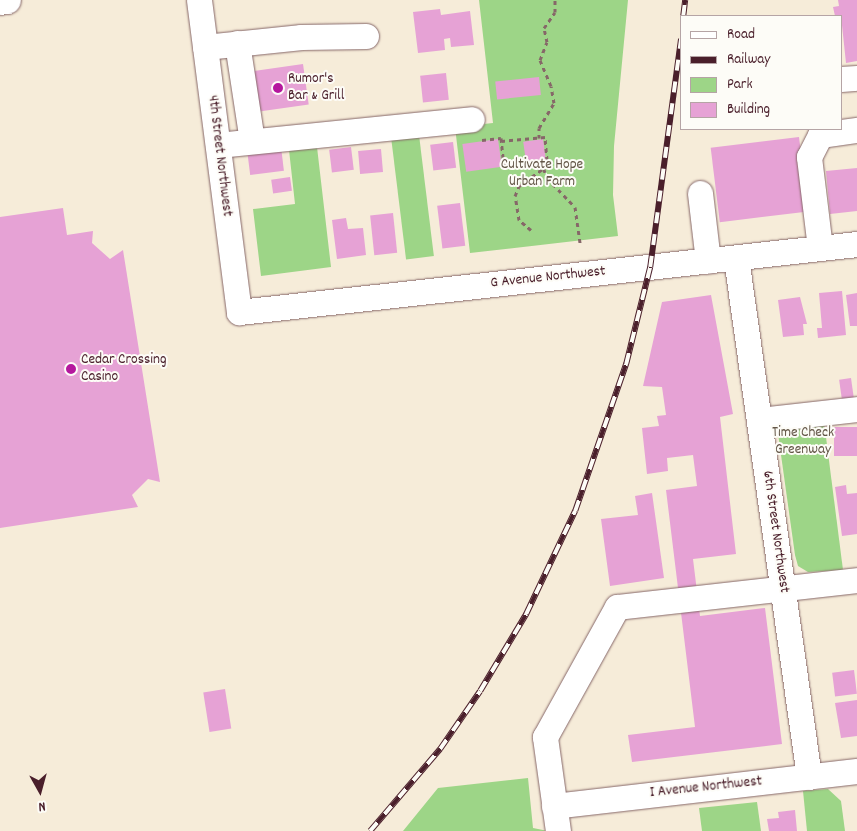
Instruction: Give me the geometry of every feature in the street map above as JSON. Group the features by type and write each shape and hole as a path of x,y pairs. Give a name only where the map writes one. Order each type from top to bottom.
{"main road":[{"path":"0,1 7,0"}],"street":[{"name":"4th Street Northwest","path":"199,0 239,312"},
{"path":"205,47 300,37 366,36"},
{"path":"237,43 252,141"},
{"path":"842,79 857,78"},
{"path":"218,145 469,119"},
{"path":"820,248 809,157 820,135 857,130"},
{"path":"700,193 708,261"},
{"name":"G Avenue Northwest","path":"239,312 857,244"},
{"name":"6th Street Northwest","path":"736,258 809,777"},
{"path":"759,420 857,409"},
{"path":"558,831 546,737 617,607 857,580"},
{"name":"I Avenue Northwest","path":"554,806 809,777 856,777"}],"path":[{"path":"538,138 539,128 554,103 554,94 540,60 547,42 544,28 555,12 556,0"},
{"path":"469,119 467,141 501,138 501,142 504,165 547,160 544,137 501,142"},
{"path":"541,161 542,169 575,207 580,243"},
{"path":"531,230 519,220 515,196 519,186 542,169"}],"green space":[{"name":"Cultivate Hope Urban Farm","path":"479,0 628,0 614,146 613,195 618,236 470,253 455,127 493,123"},
{"path":"419,135 434,256 406,260 391,138"},
{"path":"317,147 331,267 261,276 253,209 295,204 289,150"},
{"name":"Time Check Greenway","path":"822,406 843,570 808,572 798,566 795,555 775,412"},
{"path":"528,778 533,828 548,831 403,831 438,788"},
{"path":"828,789 841,801 845,831 807,831 803,791"},
{"path":"757,802 761,831 702,831 699,808"}],"building":[{"path":"838,0 857,0 857,61 846,63 842,15 835,15 833,7 839,6"},
{"path":"440,9 441,15 470,11 474,45 451,47 450,38 444,39 445,50 418,53 413,12"},
{"name":"Rumor's Bar & Grill","path":"303,64 309,105 252,113 247,72"},
{"path":"446,73 449,100 423,103 420,76"},
{"path":"539,77 541,95 497,100 495,82"},
{"path":"799,137 808,211 720,222 711,148"},
{"path":"498,139 502,167 466,172 462,144"},
{"path":"543,139 546,160 526,163 523,142"},
{"path":"453,142 456,168 433,171 430,145"},
{"path":"281,147 284,171 250,175 247,151"},
{"path":"351,147 354,170 332,173 329,150"},
{"path":"381,149 383,172 360,174 358,151"},
{"path":"857,168 857,211 830,214 826,171"},
{"path":"290,177 292,191 273,194 271,180"},
{"path":"460,203 465,246 442,248 437,206"},
{"name":"Cedar Crossing Casino","path":"63,208 67,235 93,231 92,243 110,259 123,250 160,482 148,479 132,495 138,507 0,528 0,217"},
{"path":"393,213 397,253 374,255 370,215"},
{"path":"346,218 348,229 363,228 366,255 337,259 332,220"},
{"path":"842,291 846,335 818,338 817,328 822,328 819,293"},
{"path":"857,293 857,326 850,326 846,295"},
{"path":"711,295 733,414 720,417 736,554 693,559 700,616 765,608 782,744 632,762 628,735 695,727 666,490 697,486 693,455 667,458 668,471 647,474 642,428 659,426 657,416 666,415 662,387 643,386 662,302"},
{"path":"800,297 807,324 803,324 804,335 783,337 778,300"},
{"path":"851,378 854,400 842,401 839,380"},
{"path":"834,427 857,427 857,456 834,456"},
{"path":"846,485 847,494 857,493 857,534 842,536 835,487"},
{"path":"652,493 664,578 610,586 601,519 638,515 635,496"},
{"path":"854,670 857,694 835,697 832,673"},
{"path":"225,689 231,729 210,732 203,692"},
{"path":"857,700 857,736 841,738 835,703"},
{"path":"795,810 797,831 769,831 767,819 779,818 778,812"}],"railway":[{"path":"683,15 685,0"},
{"path":"370,831 440,749 480,691 526,614 575,511 626,364 650,267 680,46"}],"place":[{"name":"Rumor's Bar & Grill","path":"278,88"},
{"name":"Cedar Crossing Casino","path":"71,369"}]}
